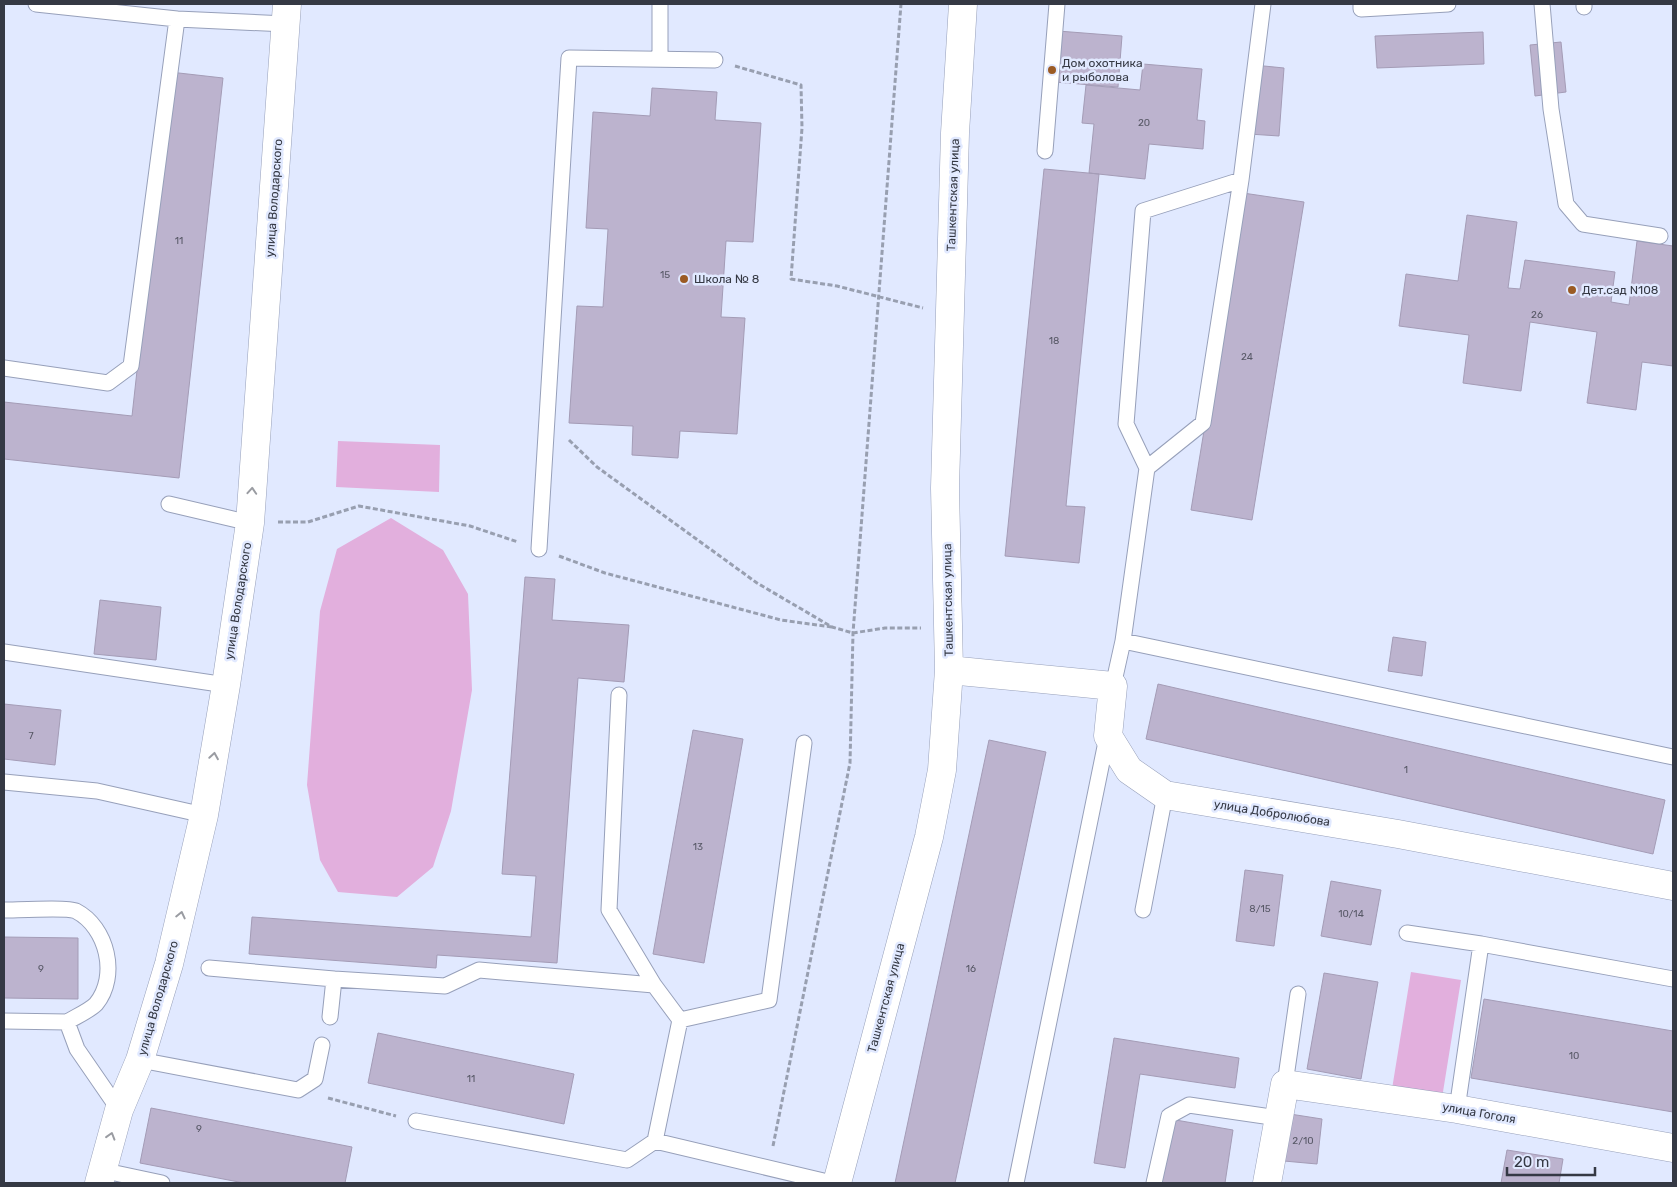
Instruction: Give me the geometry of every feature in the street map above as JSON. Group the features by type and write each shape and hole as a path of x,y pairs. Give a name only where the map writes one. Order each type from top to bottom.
{"street":[{"name":"Ташкентская улица","path":"837,1183 929,836 942,770 949,670 945,488 955,133 963,4"},
{"name":"улица Володарского","path":"100,1177 119,1110 140,1060 169,964 204,815 226,685 250,523 287,14"},
{"path":"949,670 1113,686 1108,736"},
{"name":"улица Добролюбова","path":"1108,736 1129,770 1165,795 1398,834 1673,886"},
{"path":"1267,1183 1285,1084"},
{"name":"улица Гоголя","path":"1285,1084 1457,1109 1673,1148"}],"lane":[{"path":"36,4 177,18 287,14"},
{"path":"660,4 660,59"},
{"path":"1045,151 1057,4"},
{"path":"1147,468 1203,423 1241,180 1263,4"},
{"path":"1361,4 1361,9 1448,4"},
{"path":"1542,4 1551,109 1566,204 1583,224 1660,236"},
{"path":"4,368 108,383 131,366 177,18"},
{"path":"539,549 549,420 569,58 715,60"},
{"path":"1113,686 1123,641 1147,468 1126,424 1143,211 1241,180"},
{"path":"169,504 250,523"},
{"path":"1123,641 1673,757"},
{"path":"4,652 226,685"},
{"path":"416,1121 628,1160 655,1141 680,1020 654,985 609,910 619,695"},
{"path":"1016,1183 1108,736"},
{"path":"680,1020 769,1000 804,743"},
{"path":"4,782 97,791 204,815"},
{"path":"1143,910 1165,795"},
{"path":"4,910 75,910 90,922 105,943 108,980 96,1004 67,1022 4,1021"},
{"path":"1407,933 1480,944 1673,979"},
{"path":"1457,1109 1480,944"},
{"path":"209,968 445,986 479,970 654,985"},
{"path":"330,1017 334,979"},
{"path":"1285,1084 1298,994"},
{"path":"67,1022 77,1049 119,1110"},
{"path":"140,1060 298,1090 315,1079 322,1044"},
{"path":"1154,1183 1168,1116 1189,1105 1278,1118"},
{"path":"655,1141 832,1183"},
{"path":"100,1177 162,1183"}],"path":[{"path":"768,1168 850,763 853,633 901,4"},
{"path":"715,60 801,85 802,128 791,280 837,286 950,314"},
{"path":"549,420 597,467 757,583 832,627"},
{"path":"250,523 308,522 359,506 470,526 605,573 781,620 832,627 853,633 885,628 948,628"},
{"path":"298,1090 416,1121"}],"shaded area":[{"path":"338,441 440,445 439,492 336,487"},
{"path":"391,518 443,550 468,594 472,690 451,811 433,867 397,897 338,892 320,860 307,785 320,611 337,549"},
{"path":"1411,972 1461,980 1442,1098 1392,1089"}],"building":[{"path":"1058,31 1122,36 1118,87 1054,82"},
{"path":"1483,32 1484,64 1377,68 1375,36"},
{"path":"1561,42 1566,92 1535,96 1530,45"},
{"path":"1143,64 1202,69 1197,120 1205,121 1203,149 1149,144 1145,179 1089,173 1094,124 1082,123 1086,85 1140,90"},
{"path":"1254,65 1284,68 1279,136 1249,134"},
{"path":"170,72 223,78 179,478 4,459 4,402 132,416"},
{"path":"652,88 717,92 715,120 761,123 753,242 726,241 721,317 745,318 737,434 680,431 678,458 632,455 633,426 569,423 577,306 603,307 608,229 586,228 593,112 650,116"},
{"path":"1044,169 1099,174 1066,506 1085,507 1079,563 1005,556"},
{"path":"1243,193 1304,202 1252,520 1191,510"},
{"path":"1467,215 1517,222 1508,288 1520,289 1525,260 1615,272 1611,302 1629,305 1637,241 1673,246 1673,366 1642,362 1636,410 1587,403 1597,332 1530,322 1521,391 1463,383 1469,335 1399,326 1406,274 1458,281"},
{"path":"525,577 555,579 552,620 629,625 624,682 578,678 557,963 437,955 436,968 249,954 252,917 531,937 536,876 502,874"},
{"path":"100,600 161,607 156,660 94,654"},
{"path":"1393,637 1426,642 1422,676 1388,671"},
{"path":"1158,684 1665,800 1653,854 1146,739"},
{"path":"4,704 61,710 55,765 4,759"},
{"path":"693,730 743,739 704,963 653,954"},
{"path":"989,740 1046,752 955,1183 895,1183"},
{"path":"1245,870 1283,875 1274,946 1236,941"},
{"path":"1331,881 1381,890 1371,945 1321,936"},
{"path":"4,937 78,938 78,999 4,998"},
{"path":"1324,973 1378,982 1361,1079 1307,1069"},
{"path":"1484,999 1673,1031 1673,1112 1471,1078"},
{"path":"378,1033 574,1074 564,1124 368,1083"},
{"path":"1114,1038 1239,1058 1235,1088 1140,1074 1125,1168 1094,1163"},
{"path":"151,1108 352,1147 345,1183 244,1183 140,1163"},
{"path":"1290,1114 1322,1119 1317,1164 1284,1161"},
{"path":"1170,1119 1233,1130 1225,1183 1159,1183"},
{"path":"1507,1150 1563,1159 1559,1183 1501,1183"}],"place":[{"name":"Дом охотника и рыболова","path":"1052,70"},
{"name":"Школа № 8","path":"684,279"},
{"name":"Дет.сад N108","path":"1572,290"}]}
